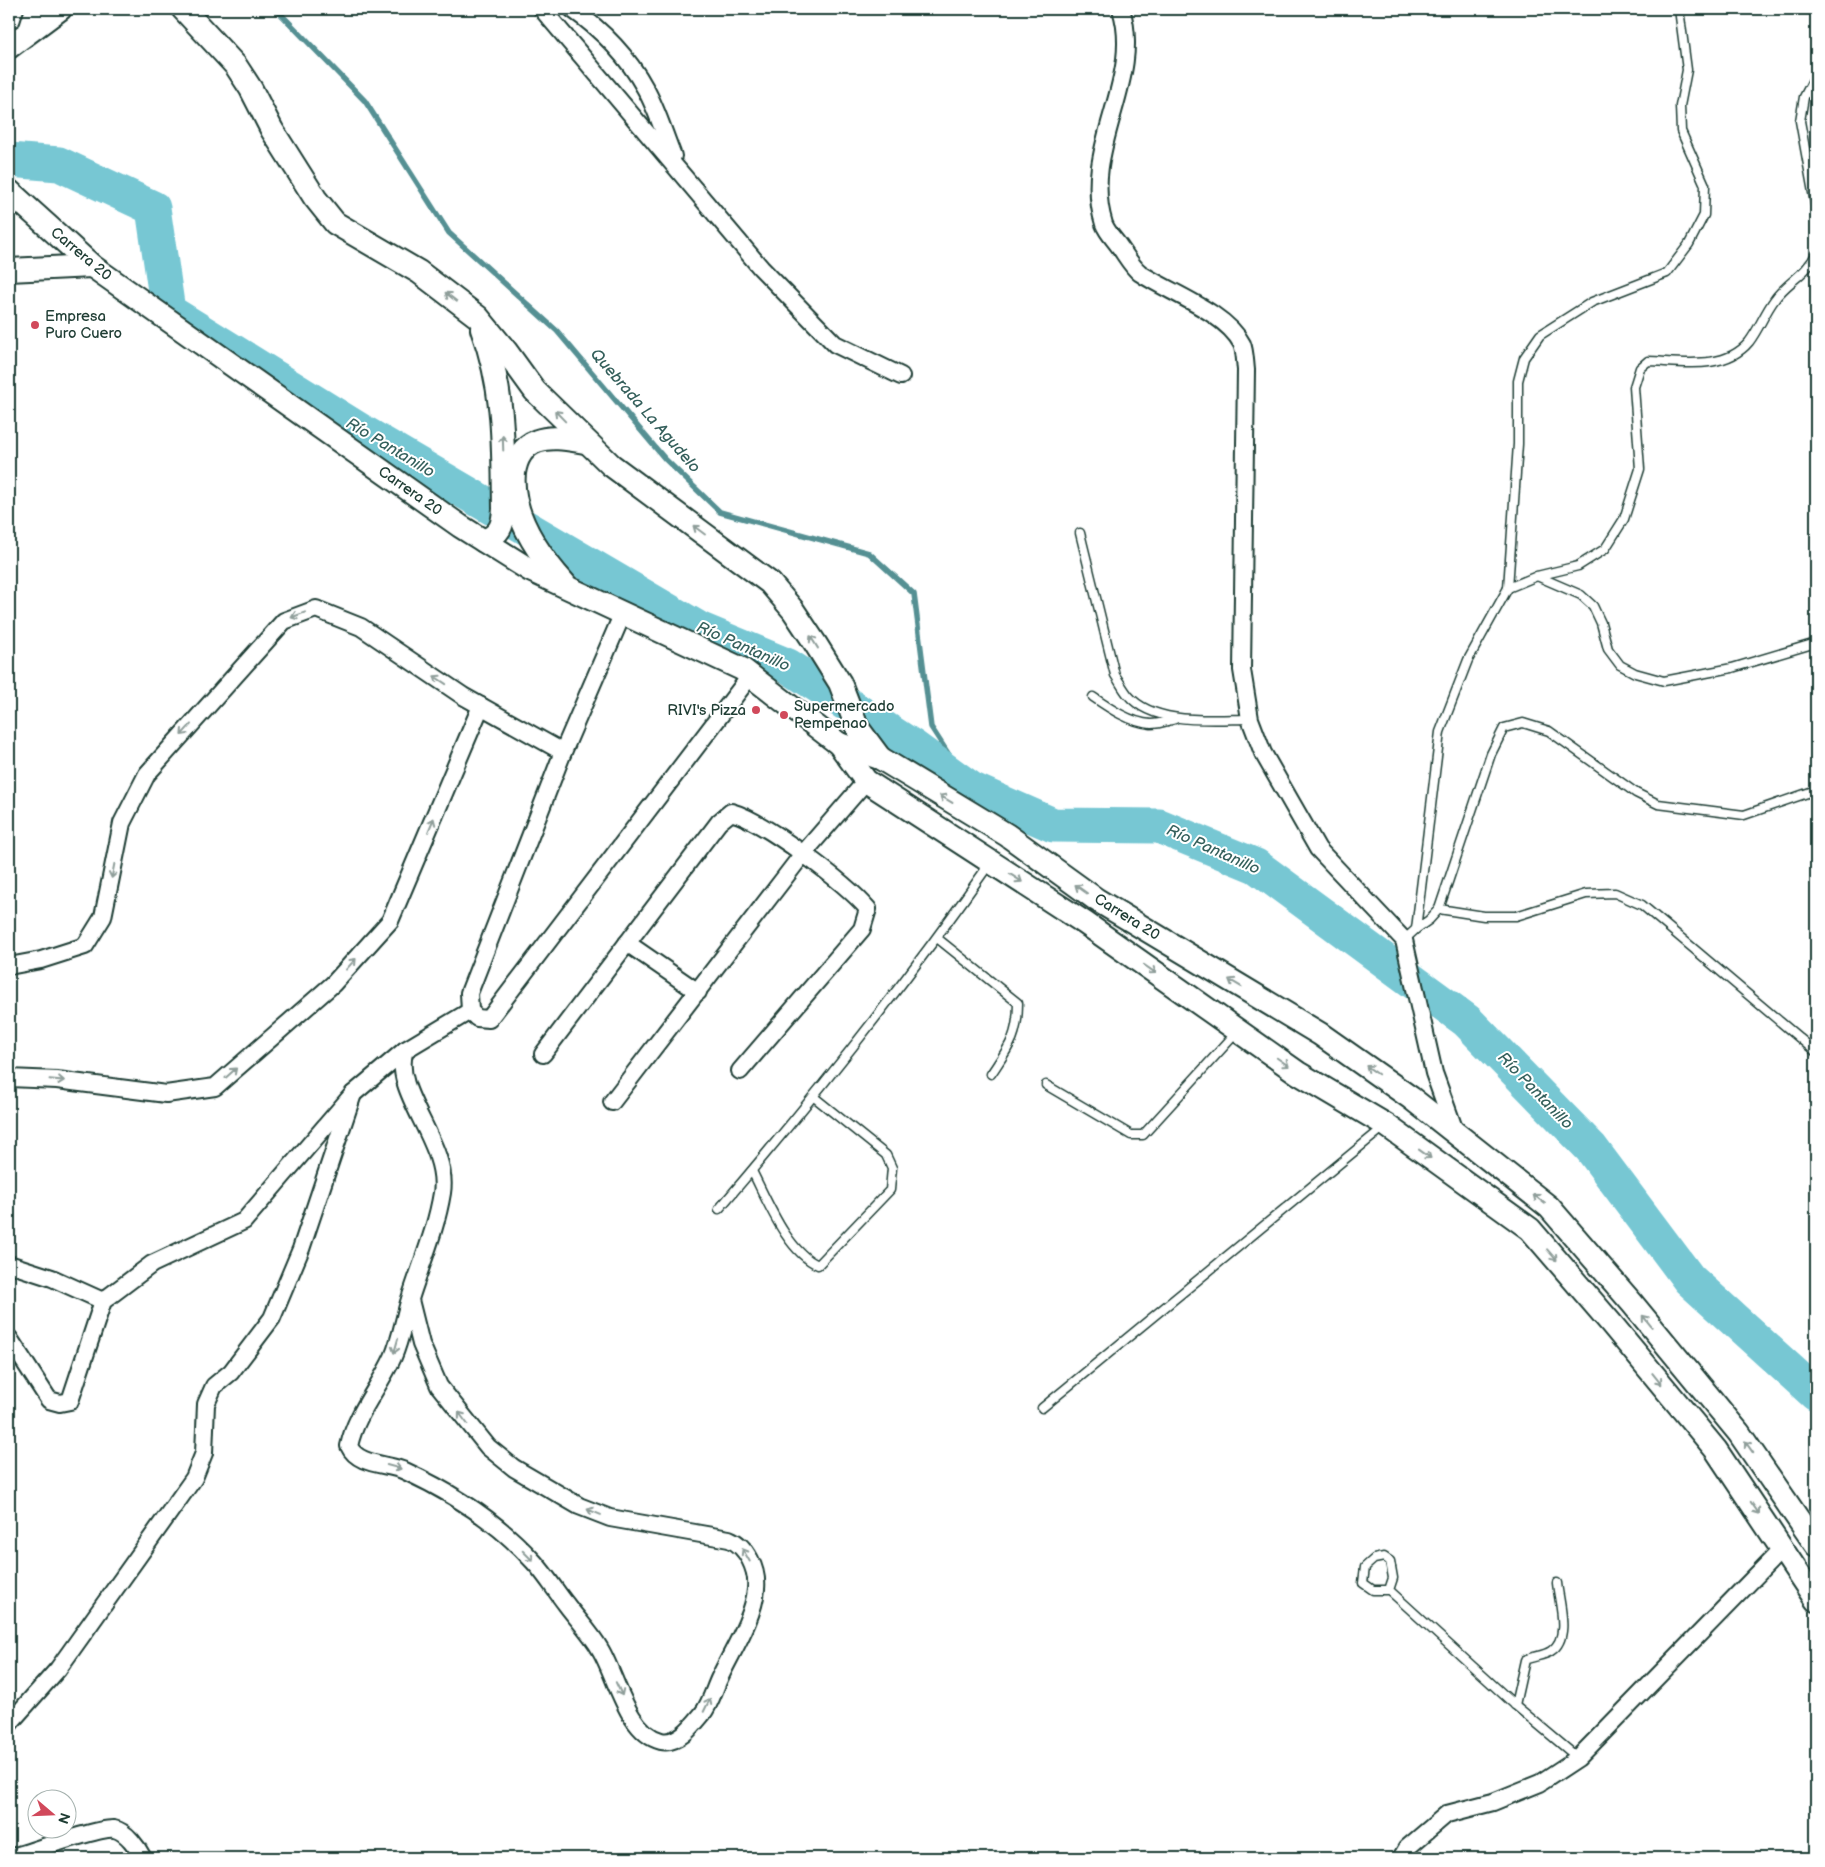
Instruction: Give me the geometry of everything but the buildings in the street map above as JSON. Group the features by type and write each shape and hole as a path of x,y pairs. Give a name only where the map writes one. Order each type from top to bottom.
{"main road":[{"path":"9,47 60,9"},
{"path":"183,9 236,66 277,138 315,198 334,223 419,272 478,317 535,391 611,465 770,583 793,610 840,683 857,727 880,758"},
{"name":"Carrera 20","path":"9,191 92,266 484,541 530,570 751,675 839,744 866,780 1085,923 1298,1073 1386,1125 1530,1229 1716,1450 1816,1600"},
{"path":"9,270 92,266"},
{"path":"478,317 492,358 500,392 519,521"},
{"path":"569,588 544,558 519,521 513,486 515,463 525,448 538,440 562,439 586,442"},
{"path":"484,541 495,536 503,526 519,521"},
{"name":"Carrera 20","path":"839,744 880,758 1007,835 1096,900 1320,1034 1412,1098 1550,1207 1739,1433 1816,1545"}],"street":[{"path":"29,31 36,9"},
{"path":"542,9 761,268 835,344 901,376"},
{"path":"572,9 598,27 623,54 646,88 679,170"},
{"path":"1122,9 1126,23 1127,60 1102,149 1098,188 1105,226 1139,272 1183,296 1226,325 1242,344 1246,370 1242,670 1250,719 1262,753 1318,849 1409,941 1434,1072 1456,1134"},
{"path":"9,966 41,960 85,946 103,918 122,823 147,774 284,621 316,609 361,627 463,696 563,752"},
{"path":"623,613 563,752 469,993 470,1011 477,1018 489,1018 751,675"},
{"path":"9,1078 57,1080 166,1094 215,1087 333,984 390,921 482,706"},
{"path":"612,1102 802,855 866,780"},
{"path":"543,1054 719,822 731,812 748,817 802,855 857,896 868,909 862,929 740,1071"},
{"path":"626,944 698,992"},
{"path":"9,1338 49,1400 60,1403 70,1401 103,1301 152,1264 244,1221 353,1094 405,1050 470,1011"},
{"path":"405,1050 401,1059 409,1092 427,1128 440,1163 442,1192 430,1238 410,1300 393,1357 352,1431 349,1446 358,1458 403,1470 442,1490 502,1530 535,1563 600,1649 636,1723 646,1734 654,1738 662,1741 674,1740 686,1732 704,1712 749,1616 756,1587 755,1574 749,1559 741,1546 729,1539 610,1518 579,1506 514,1468 488,1447 439,1386 421,1344 410,1300"},
{"path":"9,1724 58,1669 194,1478 204,1452 206,1404 214,1386 231,1372 272,1318 301,1249 353,1094"},
{"path":"9,1264 52,1278 103,1301"},
{"path":"1401,1858 1407,1848 1447,1814 1493,1802 1540,1783 1578,1758 1783,1548"},
{"path":"9,1858 114,1829 128,1837 143,1858"}],"lane":[{"path":"1409,941 1440,732 1468,660 1508,588 1518,444 1518,381 1524,358 1540,335 1592,302 1667,272 1689,244 1704,215 1704,185 1681,131 1680,106 1687,70 1679,9"},
{"path":"1816,74 1804,97 1800,109 1800,121 1816,209"},
{"path":"1508,588 1537,576 1578,566 1604,548 1624,519 1640,469 1634,387 1640,368 1648,361 1711,362 1735,356 1749,341 1775,298 1810,266 1816,254"},
{"path":"1080,533 1115,675 1128,696 1144,707 1177,719"},
{"path":"1537,576 1581,595 1593,606 1601,623 1608,649 1620,665 1635,673 1664,682 1732,668 1816,643"},
{"path":"1093,697 1108,708 1130,718 1151,724 1177,719 1250,719"},
{"path":"1409,941 1439,909 1491,754 1504,728 1523,723 1549,731 1636,793 1658,804 1744,815 1816,790"},
{"path":"719,1209 814,1097 937,938 991,861"},
{"path":"1439,909 1484,916 1516,916 1586,894 1615,894 1642,905 1816,1052"},
{"path":"937,938 1018,1003 1018,1024 1010,1046 991,1074"},
{"path":"1046,1086 1131,1135 1144,1136 1238,1030"},
{"path":"752,1171 790,1242 806,1260 818,1264 890,1190 892,1168 886,1155 814,1097"},
{"path":"1042,1408 1386,1125"},
{"path":"1388,1590 1392,1578 1390,1561 1384,1557 1374,1559 1365,1567 1363,1582 1373,1590 1388,1590 1514,1705 1578,1758"},
{"path":"1514,1705 1525,1660 1551,1652 1560,1642 1562,1628 1557,1583"}],"waterway":[{"name":"Quebrada La Agudelo","path":"276,9 365,101 449,233 557,331 665,459 720,512 869,553 914,594 931,727 971,789"},
{"name":"Río Pantanillo","path":"9,160 59,164 153,208 168,311 361,431 701,630 788,666 913,747 971,789 1053,825 1159,826 1256,866 1467,1021 1591,1148 1689,1279 1816,1394"}],"place":[{"name":"Empresa Puro Cuero","path":"35,325"},
{"name":"RIVI's Pizza","path":"756,710"},
{"name":"Supermercado Pempenao","path":"784,715"}]}
